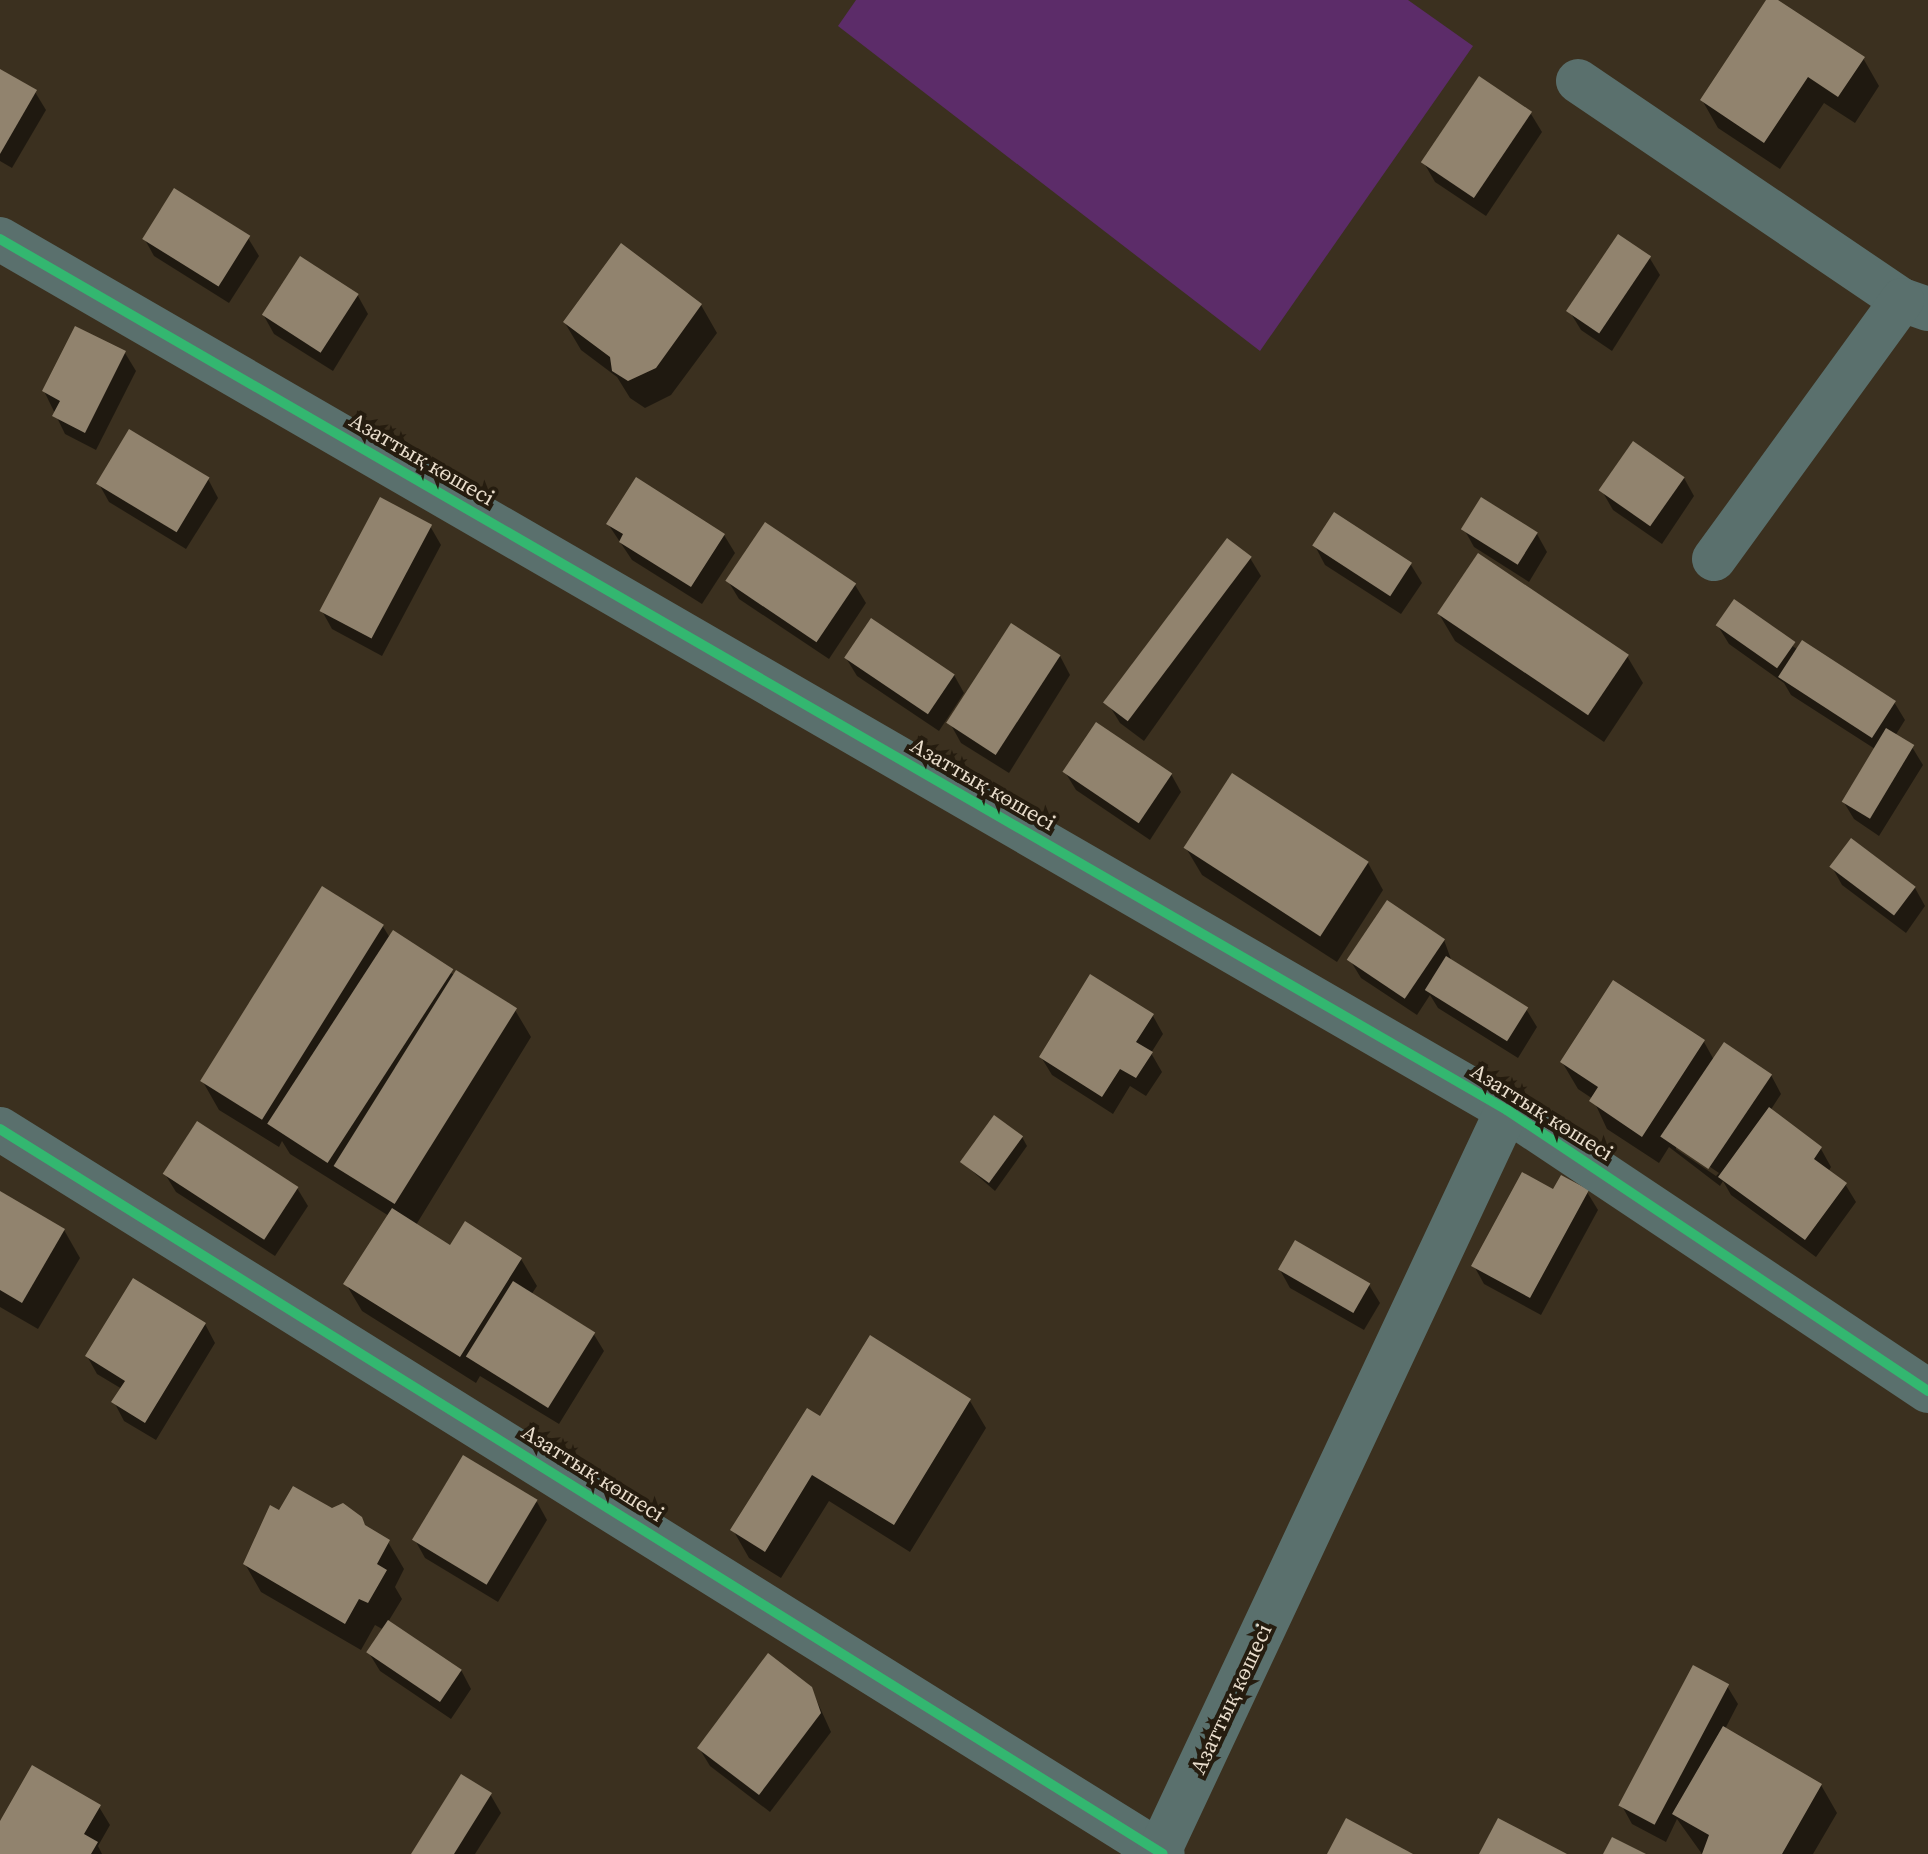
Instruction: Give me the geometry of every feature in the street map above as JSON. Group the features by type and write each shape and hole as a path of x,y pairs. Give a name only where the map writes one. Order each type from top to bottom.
{"street":[{"path":"1578,81 1915,304 1714,559"},
{"name":"Азаттық көшесі","path":"0,239 1507,1110 1928,1391"},
{"name":"Азаттық көшесі","path":"0,1129 1160,1853 1507,1110"}],"shaded area":[{"path":"856,0 1408,0 1473,46 1260,351 838,26"}],"building":[{"path":"1766,0 1778,0 1865,57 1838,97 1808,77 1764,143 1700,100"},
{"path":"0,69 37,90 0,154"},
{"path":"1479,76 1532,112 1474,198 1421,162"},
{"path":"174,188 250,236 219,287 142,239"},
{"path":"1618,234 1651,256 1599,333 1566,311"},
{"path":"621,243 702,304 656,368 628,381 612,371 610,357 563,322"},
{"path":"300,256 359,294 321,353 262,315"},
{"path":"75,326 126,351 85,433 52,416 60,401 42,391"},
{"path":"129,429 210,477 177,532 96,484"},
{"path":"1633,441 1685,477 1650,526 1599,490"},
{"path":"636,477 725,534 691,587 619,542 623,534 606,524"},
{"path":"380,497 432,525 372,639 319,611"},
{"path":"1481,497 1538,533 1518,565 1461,529"},
{"path":"1334,512 1412,563 1390,596 1312,546"},
{"path":"765,522 856,584 816,642 725,581"},
{"path":"1227,538 1252,557 1128,721 1103,703"},
{"path":"1478,553 1629,655 1588,715 1437,614"},
{"path":"1734,599 1795,642 1777,668 1716,625"},
{"path":"871,618 955,674 928,714 844,658"},
{"path":"1011,623 1060,655 996,755 946,723"},
{"path":"1802,640 1896,701 1872,738 1778,677"},
{"path":"1096,722 1172,773 1139,823 1062,772"},
{"path":"1886,728 1914,745 1870,819 1842,802"},
{"path":"1232,773 1369,862 1320,936 1184,848"},
{"path":"1851,838 1916,887 1894,915 1829,867"},
{"path":"322,886 384,925 262,1120 200,1081"},
{"path":"1387,900 1445,939 1405,999 1347,960"},
{"path":"393,930 453,969 328,1163 267,1124"},
{"path":"1446,956 1528,1007 1507,1041 1425,990"},
{"path":"456,970 517,1008 395,1204 334,1166"},
{"path":"1090,974 1154,1014 1136,1042 1153,1052 1136,1078 1120,1069 1102,1097 1039,1057"},
{"path":"1613,980 1705,1040 1642,1137 1589,1101 1598,1087 1560,1062"},
{"path":"1724,1042 1772,1074 1708,1169 1660,1137"},
{"path":"1769,1107 1822,1147 1814,1159 1847,1183 1805,1240 1718,1177"},
{"path":"994,1115 1023,1136 989,1183 960,1162"},
{"path":"197,1121 298,1187 264,1240 163,1174"},
{"path":"1522,1172 1553,1189 1561,1175 1589,1190 1530,1298 1471,1266"},
{"path":"0,1191 65,1229 22,1303 0,1290"},
{"path":"392,1208 450,1245 465,1221 522,1258 460,1357 343,1284"},
{"path":"1295,1240 1370,1284 1353,1313 1278,1269"},
{"path":"133,1278 206,1323 145,1423 111,1402 125,1381 85,1356"},
{"path":"513,1281 595,1332 548,1408 466,1356"},
{"path":"870,1335 971,1399 894,1525 812,1475 765,1552 730,1530 807,1408 820,1416"},
{"path":"463,1455 538,1500 487,1585 412,1540"},
{"path":"293,1486 332,1508 343,1503 362,1517 365,1525 390,1540 377,1564 387,1570 368,1603 359,1599 345,1624 243,1564 270,1505 279,1510"},
{"path":"388,1620 462,1670 440,1702 366,1652"},
{"path":"768,1653 812,1687 821,1713 759,1795 697,1748"},
{"path":"1693,1665 1729,1684 1655,1825 1618,1805"},
{"path":"1723,1726 1822,1784 1782,1854 1702,1854 1709,1835 1672,1814"},
{"path":"32,1765 101,1805 84,1834 98,1842 91,1854 0,1854 0,1821"},
{"path":"461,1774 492,1793 454,1854 411,1854"},
{"path":"1346,1818 1413,1854 1327,1854"},
{"path":"1498,1818 1567,1854 1479,1854"},
{"path":"1612,1837 1646,1854 1603,1854"}],"cycle path":[{"path":"0,239 1507,1110 1928,1391"},
{"path":"0,1129 1163,1854"}]}
